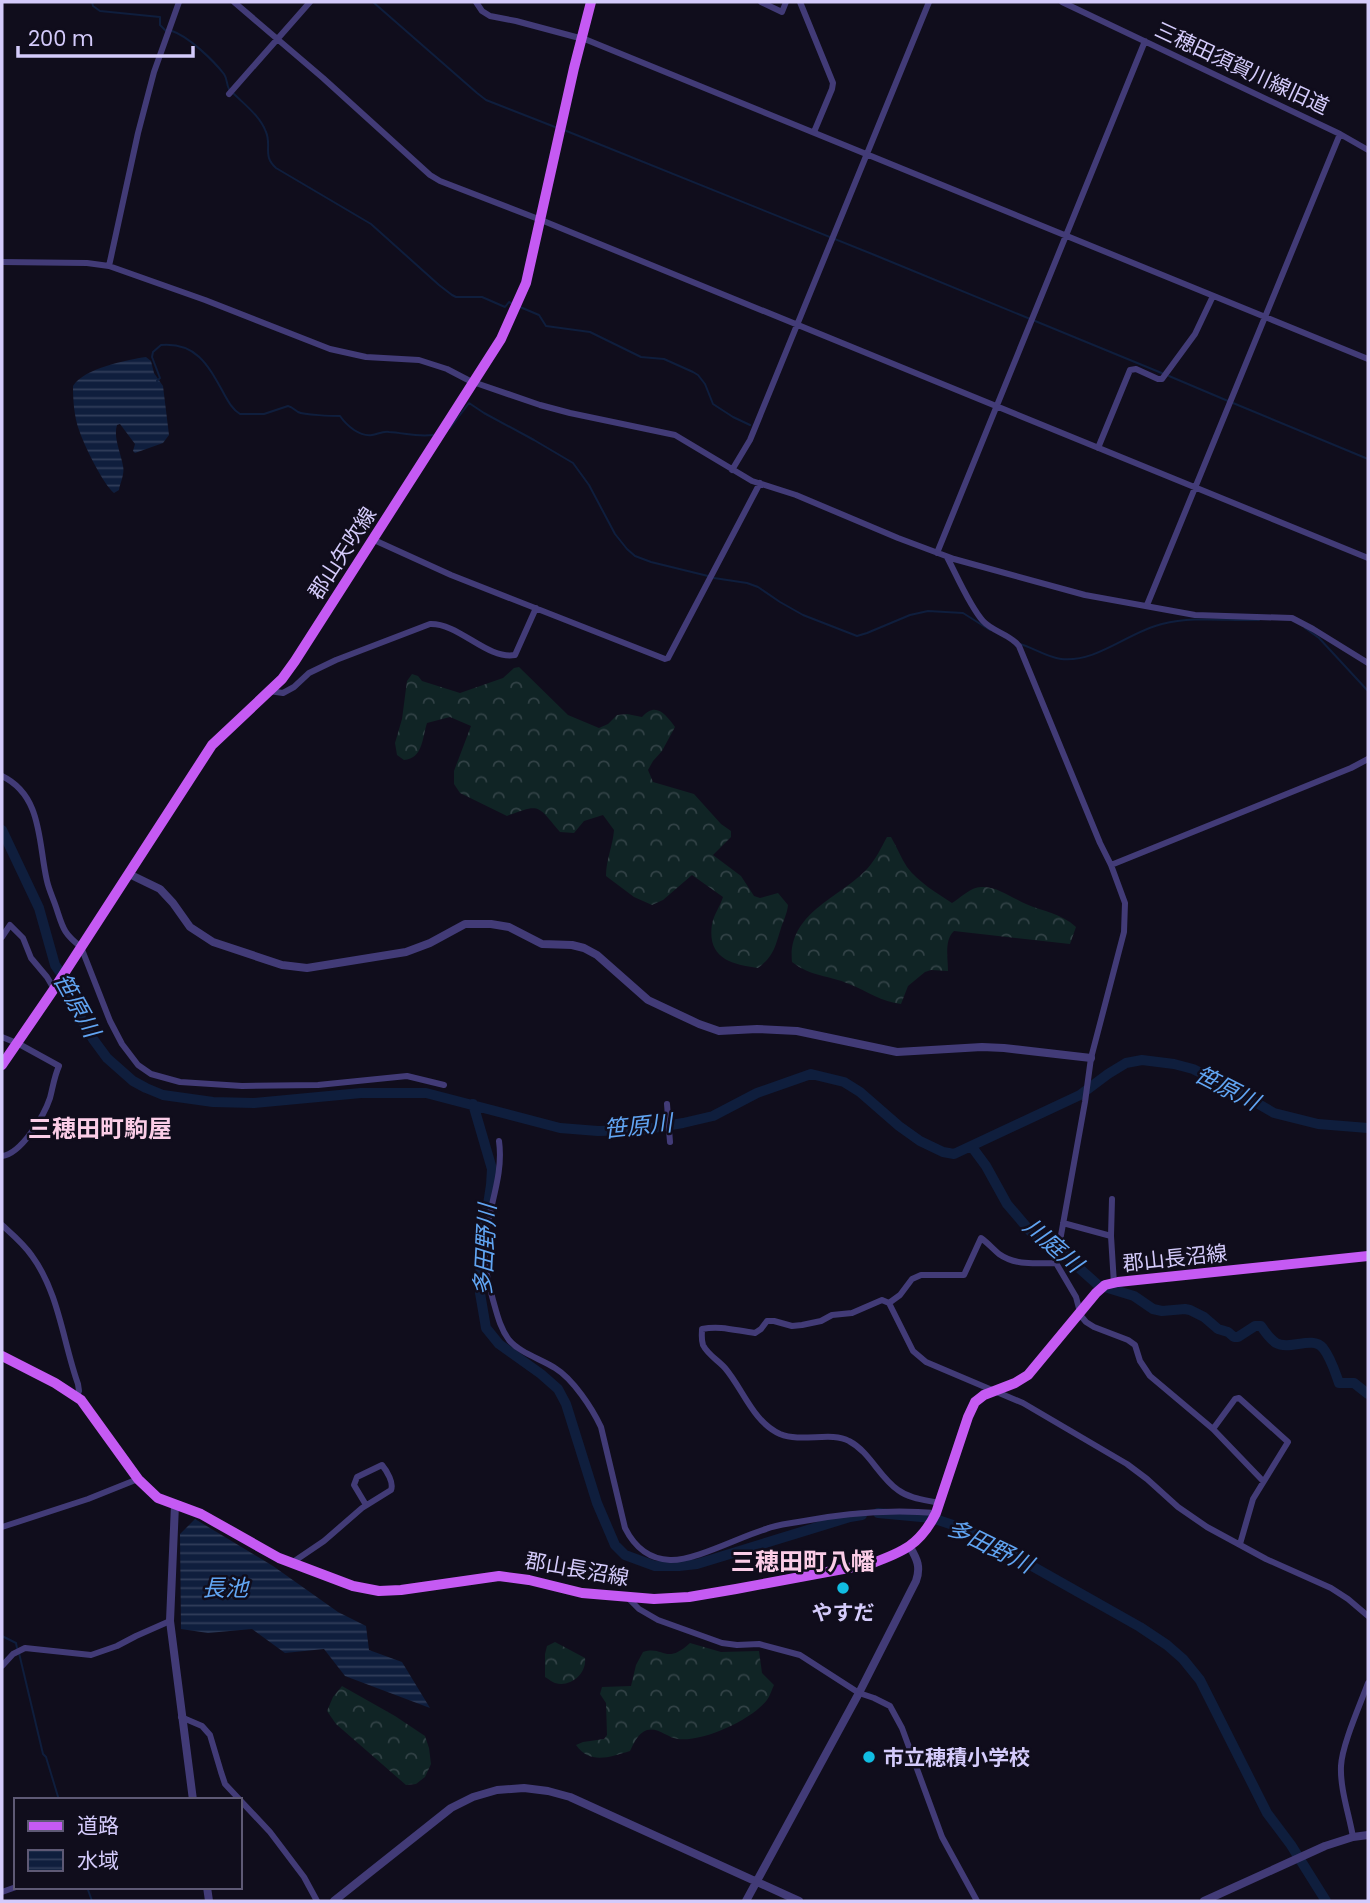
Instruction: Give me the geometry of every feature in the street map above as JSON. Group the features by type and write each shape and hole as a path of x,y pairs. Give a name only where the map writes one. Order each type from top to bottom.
{"main road":[{"name":"郡山矢吹線","path":"2,1065 212,745 282,679 295,661 501,339 526,283 591,2"},
{"name":"郡山長沼線","path":"2,1356 55,1383 81,1400 138,1479 158,1498 201,1514 291,1564 354,1586 379,1591 499,1576 529,1580 582,1593 654,1600 737,1590 870,1564 894,1556 914,1543 931,1522 938,1508 975,1402 1028,1375 1105,1285 1368,1256"}],"street":[{"path":"109,266 154,72 179,2"},
{"path":"234,2 430,176 1368,558"},
{"path":"229,94 310,2"},
{"path":"476,2 484,13 490,16 582,38 1368,359"},
{"path":"761,2 782,12 786,2"},
{"path":"800,2 833,83 814,132"},
{"path":"732,470 750,440 929,2"},
{"name":"三穂田須賀川線旧道","path":"1062,2 1340,134 1368,150"},
{"path":"937,553 1145,41"},
{"path":"1147,605 1340,134"},
{"path":"2,262 86,263 109,266 330,349 366,357 419,360 540,405 675,435 746,478 796,495 937,553 1085,595 1208,616 1292,618 1368,663"},
{"path":"1098,449 1130,370 1136,369 1161,379 1195,334 1213,296"},
{"path":"374,540 431,567 659,659 668,658 760,483"},
{"path":"947,556 985,624 1019,646 1125,903 1124,932 1091,1058 1056,1260 1076,1297 1081,1316 1090,1325 1135,1345 1140,1361 1150,1376 1213,1429 1263,1481"},
{"path":"269,691 283,693 309,673 328,663 430,624 443,625 475,643 507,656 515,655 536,608"},
{"path":"1111,866 1368,759"},
{"path":"2,776 15,785 33,809 38,822 47,883 61,923 69,938 80,948 110,1021 122,1045 138,1065 151,1074 180,1082 242,1086 318,1085 407,1076 444,1085"},
{"path":"129,874 160,888 190,927 204,938 289,966 307,968 406,952 430,943 465,924 491,924 509,927 542,944 584,948 597,955 648,1000 719,1031 797,1031 897,1052 993,1047 1091,1058"},
{"path":"2,937 10,925 20,934 33,961 55,988"},
{"path":"2,1037 59,1066 50,1099 38,1122 21,1146 2,1156"},
{"path":"667,1104 670,1142"},
{"path":"499,1141 496,1195 485,1241 484,1258 501,1328 513,1345 557,1369 570,1381 595,1415 601,1427 625,1528 642,1552 668,1560 688,1558 769,1528 826,1517 938,1508"},
{"path":"1112,1199 1113,1284"},
{"path":"1063,1223 1111,1236"},
{"path":"2,1225 27,1248 46,1280 78,1384 79,1391 76,1396"},
{"path":"889,1303 900,1295 916,1276 964,1275 981,1238 1012,1261 1021,1263 1056,1260"},
{"path":"938,1508 898,1490 852,1442 839,1436 810,1438 782,1434 769,1427 751,1407 725,1368 708,1353 703,1344 702,1329 736,1329 755,1333 767,1321 792,1326 802,1325 821,1321 832,1315 852,1313 882,1300 889,1303 911,1347 919,1357 933,1366 1023,1403 1127,1464 1196,1520 1266,1559 1331,1588 1368,1616"},
{"path":"1213,1429 1239,1398 1288,1442 1253,1499 1240,1544"},
{"path":"291,1564 392,1488 382,1465 357,1476 355,1480 354,1485 366,1505"},
{"path":"2,1527 88,1499 138,1479"},
{"path":"175,1505 170,1621 193,1798"},
{"path":"746,1901 859,1693 916,1581 919,1572 914,1543"},
{"path":"628,1598 639,1609 659,1620 722,1643 759,1644 800,1655 859,1693 886,1703 897,1717 942,1837 977,1901"},
{"path":"2,1665 13,1654 25,1648 91,1655 170,1621"},
{"path":"1353,1837 1341,1766 1368,1683"},
{"path":"181,1717 202,1726 211,1735 225,1784 238,1798"},
{"path":"334,1901 451,1808 480,1795 515,1788 548,1791 570,1797 799,1901"},
{"path":"242,1802 270,1832 304,1877 317,1901"},
{"path":"1204,1901 1309,1853 1353,1837 1368,1835"}],"green space":[{"path":"519,667 568,715 599,728 617,715 642,717 652,710 664,714 672,722 675,727 648,770 653,782 694,794 721,824 731,831 731,837 713,855 741,876 754,896 760,898 778,893 788,905 773,951 758,968 730,961 717,952 711,935 712,924 723,897 692,875 663,900 652,905 634,897 606,876 614,830 603,815 584,821 574,833 560,832 538,809 526,809 507,816 460,793 454,784 454,771 471,726 450,717 427,723 421,747 415,756 404,760 397,755 395,743 402,719 407,681 412,674 422,681 460,693 503,678"},
{"path":"887,837 891,837 911,872 952,903 977,887 999,890 1070,922 1076,927 1070,944 954,931 948,944 948,971 925,972 908,986 901,1004 813,973 792,962 793,945 806,919 867,869"},
{"path":"555,1642 585,1658 583,1669 572,1682 555,1683 545,1677 547,1646"},
{"path":"690,1643 721,1652 759,1651 762,1673 774,1685 767,1700 760,1708 738,1722 700,1737 678,1739 651,1729 639,1736 630,1751 601,1758 588,1755 576,1745 604,1739 607,1735 606,1703 600,1694 602,1687 631,1686 636,1665 643,1652 670,1654 682,1650"},
{"path":"342,1686 425,1736 431,1764 425,1777 416,1784 406,1785 336,1724 327,1711"}],"water":[{"path":"146,357 151,361 154,373 163,386 169,435 163,443 135,453 135,444 120,424 117,425 123,472 119,490 114,493 99,473 81,437 75,414 73,386 86,374 96,370"},
{"name":"長池","path":"195,1519 273,1566 338,1612 366,1626 369,1650 402,1662 430,1708 345,1676 324,1649 285,1653 252,1629 208,1633 181,1629 180,1534"}],"waterway":[{"path":"92,2 100,11 160,17 160,25 166,31"},
{"path":"373,2 486,100 555,127"},
{"path":"172,31 193,43 213,62 224,74 229,89"},
{"path":"233,93 263,126 268,137 269,159 276,168 371,224 452,295 482,297 505,307 511,303"},
{"path":"564,130 1164,374"},
{"path":"520,307 539,315 546,326 590,332 641,357 664,359 693,372 705,384 713,404 750,425"},
{"path":"157,381 160,378 152,357 153,352 161,345 173,345 183,347 200,357 230,404 240,414 264,414 288,406 301,413 340,416 358,433 367,435 387,432 433,435"},
{"path":"1169,376 1228,401"},
{"path":"450,428 469,403 534,440 573,463 589,485 615,534 635,556 708,576"},
{"path":"1233,403 1368,459"},
{"path":"714,578 758,587 803,615 857,636 910,615 928,611 963,613 990,630"},
{"path":"1020,644 1056,658 1074,659 1100,652 1162,624 1198,619 1259,620"},
{"path":"1305,628 1319,638 1368,691"},
{"name":"笹原川","path":"2,830 39,908 55,965 65,979 78,1013 93,1039 107,1058 133,1081 163,1095 213,1102 254,1103 361,1093 426,1093 560,1128 641,1130 713,1116 757,1093 811,1074 844,1082 920,1141 954,1154 1080,1095 1126,1063 1142,1060 1193,1069 1274,1113 1318,1124 1368,1128"},
{"name":"多田野川","path":"473,1104 492,1169 481,1249 480,1293 486,1328 499,1344 558,1389 566,1404 597,1503 615,1545 625,1555 655,1566 697,1564 862,1515"},
{"name":"川庭川","path":"972,1147 1007,1204 1030,1231 1045,1243 1065,1251 1098,1285 1134,1296 1153,1309 1190,1310 1234,1337 1255,1326 1261,1326 1276,1343 1282,1345 1318,1344 1328,1356 1339,1383 1354,1383 1368,1394"},
{"name":"多田野川","path":"878,1513 932,1518 968,1530 1167,1645 1200,1680 1267,1813 1291,1845 1326,1901"},
{"path":"2,1636 16,1643 17,1648"},
{"path":"19,1653 43,1754 58,1798"},
{"path":"88,1889 92,1901"}],"place":[{"name":"やすだ","path":"843,1588"},
{"name":"市立穂積小学校","path":"869,1757"}],"district":[{"name":"三穂田町駒屋","path":"100,1128"},
{"name":"三穂田町八幡","path":"803,1561"}]}
